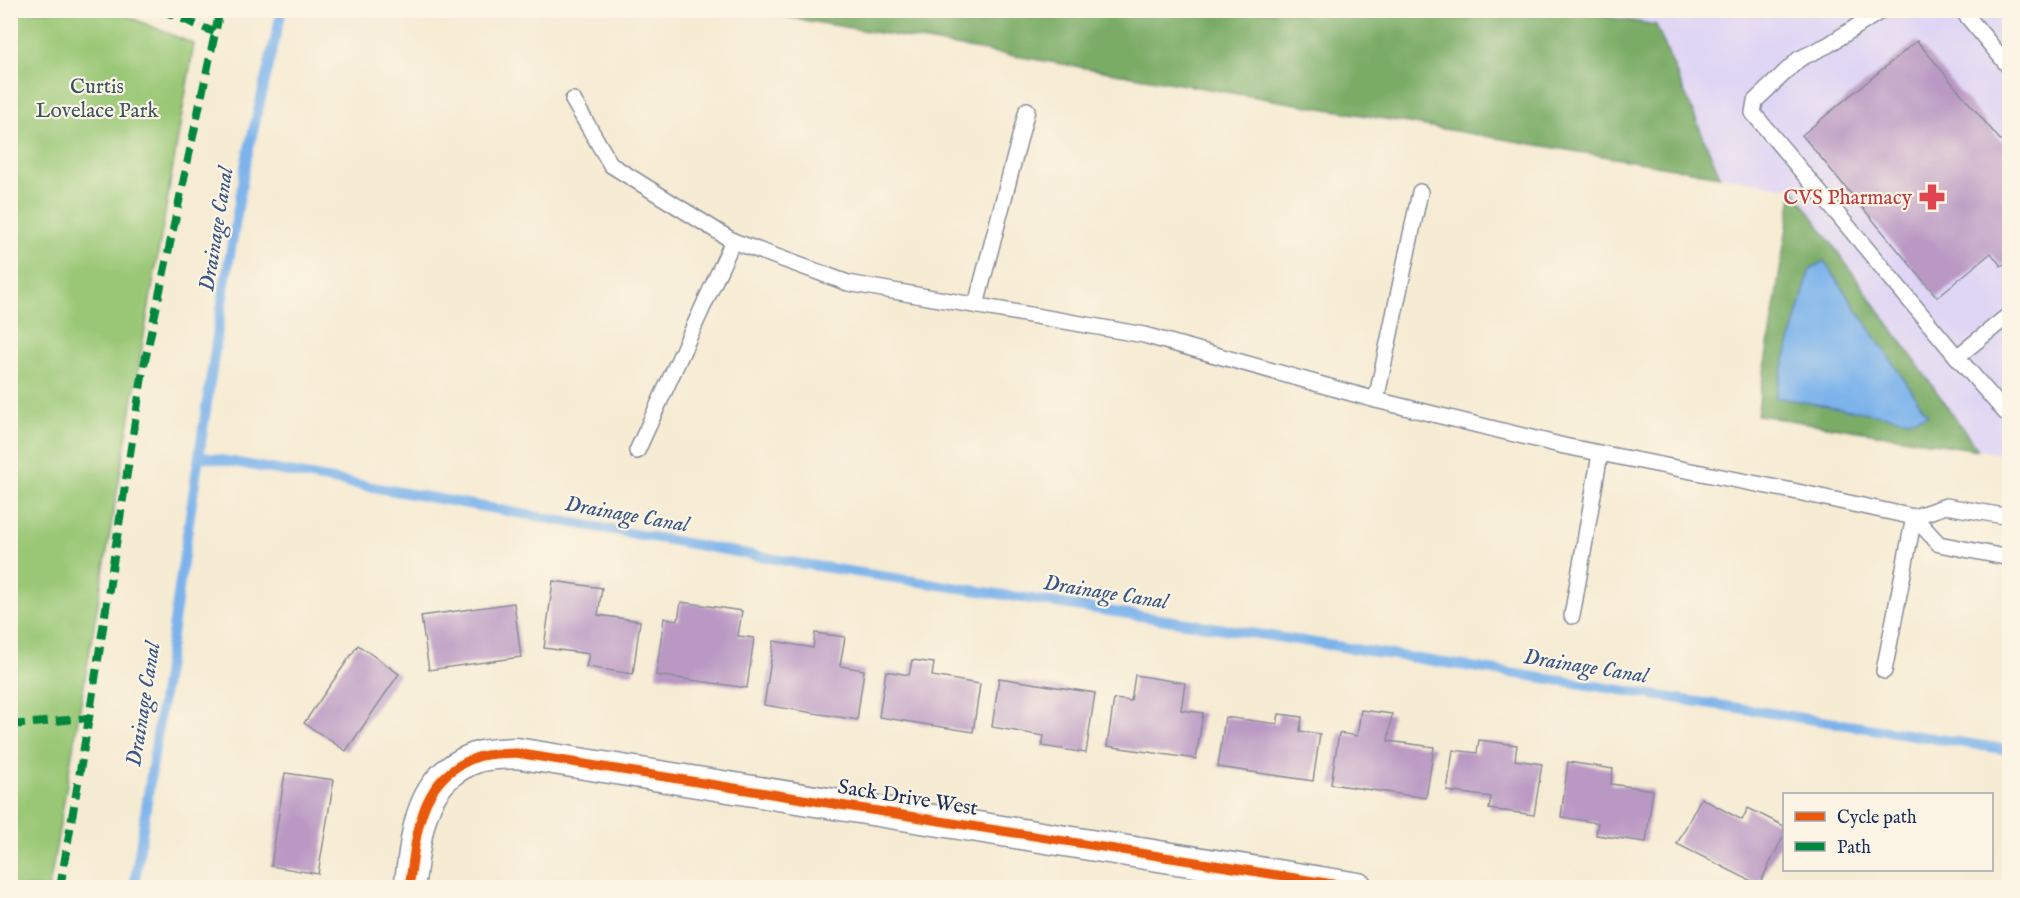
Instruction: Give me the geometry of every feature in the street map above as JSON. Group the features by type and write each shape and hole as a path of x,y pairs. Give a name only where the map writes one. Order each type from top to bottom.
{"street":[{"name":"Sack Drive West","path":"409,888 419,818 431,791 455,766 477,757 516,753 1358,888"}],"lane":[{"path":"1882,10 1828,45 1799,59 1755,101 1753,113 1957,357 2010,414"},
{"path":"1962,10 2010,68"},
{"path":"573,100 611,165 733,242 848,283 1144,335 1376,400 1600,453 1914,517 1946,506 2010,517"},
{"path":"976,305 1027,110"},
{"path":"1376,400 1420,192"},
{"path":"637,452 733,242"},
{"path":"1957,357 2010,314"},
{"path":"1572,616 1600,453"},
{"path":"1914,517 1939,544 2010,558"},
{"path":"1884,671 1914,517"}],"shaded area":[{"path":"1572,11 2009,11 2009,455 1978,450 1793,189 1720,176 1656,25"}],"green space":[{"name":"Curtis Lovelace Park","path":"10,11 115,11 194,44 49,888 10,887"},
{"path":"750,11 1572,11 1656,25 1720,176"},
{"path":"1793,189 1978,450 1757,415"}],"water":[{"path":"1824,261 1928,415 1909,420 1775,397 1810,269"}],"building":[{"name":"CVS Pharmacy","path":"1917,41 2001,141 2010,135 2010,259 2001,266 1991,253 1937,297 1802,135"},
{"path":"553,581 602,588 598,615 640,621 633,674 586,667 589,654 544,648"},
{"path":"681,602 742,611 738,636 754,638 747,688 656,675 664,618 678,620"},
{"path":"514,603 521,657 429,670 421,616"},
{"path":"815,633 845,637 840,666 864,670 857,720 764,705 774,641 813,648"},
{"path":"358,645 399,674 346,751 304,723"},
{"path":"912,660 934,663 932,676 980,684 973,732 879,717 886,671 909,675"},
{"path":"1135,675 1185,683 1181,710 1203,713 1196,759 1107,746 1114,699 1131,701"},
{"path":"999,678 1095,693 1086,753 1042,746 1044,736 992,727"},
{"path":"1361,710 1392,714 1388,741 1434,747 1426,798 1331,784 1339,733 1357,736"},
{"path":"1279,714 1302,717 1300,731 1320,734 1313,781 1218,767 1225,717 1277,724"},
{"path":"1479,740 1517,745 1515,760 1542,764 1534,815 1489,809 1491,797 1447,791 1453,750 1477,753"},
{"path":"1568,762 1613,769 1611,784 1653,790 1646,842 1596,835 1598,823 1561,817"},
{"path":"285,773 334,780 318,874 271,866"},
{"path":"1701,798 1742,820 1748,808 1783,826 1783,837 1759,885 1677,844"}],"waterway":[{"name":"Drainage Canal","path":"134,888 223,296 246,161 282,10"},
{"name":"Drainage Canal","path":"199,456 797,563 2010,750"}],"marked path":[{"path":"161,10 214,32"},
{"path":"60,888 143,370 220,10"},
{"path":"10,725 89,718"}],"cycle path":[{"path":"409,888 423,811 441,780 456,767 480,756 516,753 1358,888"}],"place":[{"name":"CVS Pharmacy","path":"1932,197"}]}
